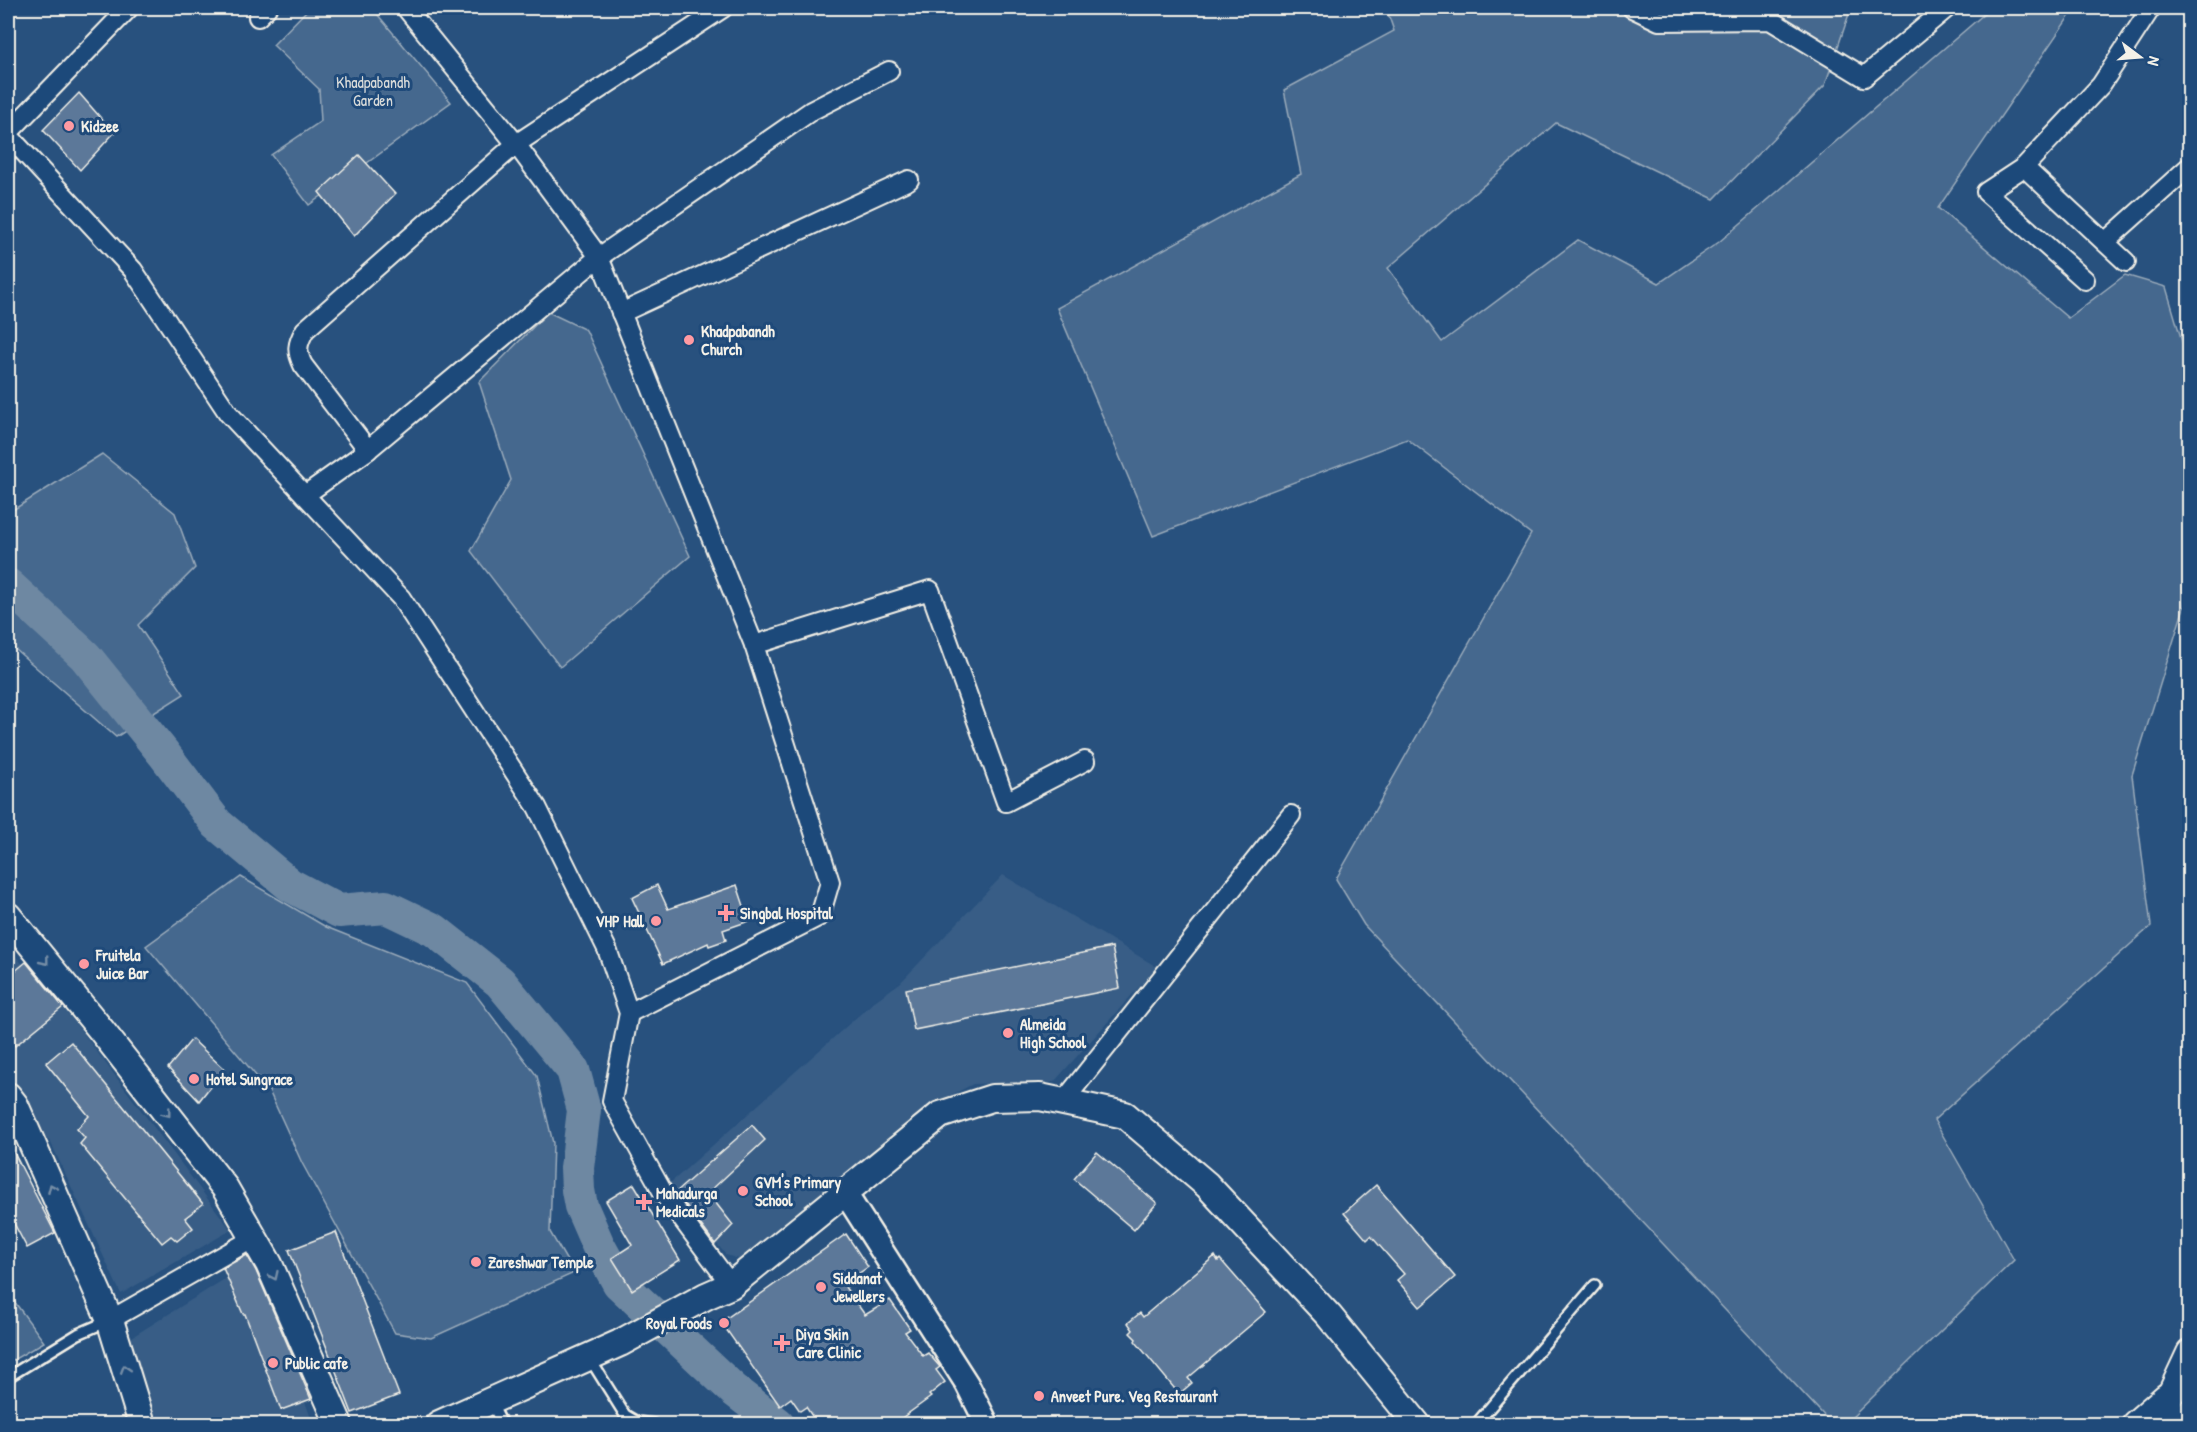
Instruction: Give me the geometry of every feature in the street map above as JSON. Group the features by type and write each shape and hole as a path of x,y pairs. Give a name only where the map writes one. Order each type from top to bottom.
{"highway":[{"path":"2185,1425 2190,1415"}],"main road":[{"path":"8,916 225,1188 268,1264 339,1425"},
{"path":"8,1096 15,1105 110,1320 142,1425"},
{"path":"439,1425 620,1343 706,1296 731,1285 940,1115 992,1098 1040,1097 1125,1115 1207,1185 1329,1316 1417,1425"},
{"path":"2157,1425 2190,1353"},
{"path":"2135,1425 2172,1391"}],"street":[{"path":"129,8 8,134 133,270 228,413 401,598 537,807 607,949 629,1013 612,1101 665,1196 731,1285"},
{"path":"368,450 303,365 297,352 298,341 305,330 516,144 723,8"},
{"path":"1632,8 1659,21 1770,20 1864,77 1947,8"},
{"path":"2085,280 1986,192 2024,167 2101,85 2151,8"},
{"path":"413,10 599,257 754,645 830,882 820,916 629,1013"},
{"path":"305,495 368,450 599,257 811,111 889,70"},
{"path":"2105,242 2190,166"},
{"path":"2024,167 2126,262"},
{"path":"621,313 909,180"},
{"path":"754,645 930,590 1006,802 1085,761"},
{"path":"1063,1102 1291,814"},
{"path":"845,1193 967,1384 987,1425"},
{"path":"110,1320 254,1238"}],"lane":[{"path":"1476,1425 1595,1285"},
{"path":"8,1377 78,1334 110,1320"},
{"path":"589,1357 626,1420 653,1425"},
{"path":"491,1402 502,1425"}],"shaded area":[{"path":"1003,875 1157,967 1054,1082 973,1084 942,1100 739,1259 726,1255 668,1185 876,1000 900,983"},
{"path":"8,948 71,1017 231,1230 121,1294 51,1143 8,1091"},
{"path":"255,1260 313,1424 153,1424 124,1342"}],"green space":[{"name":"Khadpabandh Garden","path":"309,8 372,8 451,102 309,205 271,155 321,121 319,89 273,45"},
{"path":"1386,8 1851,8 1825,85 1714,199 1556,123 1388,268 1442,342 1578,240 1659,283 1719,242 1991,8 2064,8 2073,11 1938,208 2068,318 2125,275 2166,287 2189,365 2189,591 2132,775 2151,926 1934,1120 2014,1260 1845,1424 1832,1424 1364,925 1336,879 1531,534 1407,439 1153,536 1057,308 1301,174 1284,90 1394,31"},
{"path":"548,312 586,330 690,556 560,667 471,551 511,480 479,382"},
{"path":"102,454 175,513 195,568 138,625 184,694 116,737 8,643 8,513"},
{"path":"241,877 326,927 467,983 537,1076 553,1143 550,1232 574,1273 431,1338 395,1333 302,1163 269,1091 146,946"},
{"path":"8,1293 44,1342 8,1363"}],"building":[{"path":"79,93 114,133 80,170 43,130"},
{"path":"359,155 395,194 354,236 319,192"},
{"path":"657,885 668,909 737,885 749,921 723,930 726,940 709,946 708,943 663,964 632,898"},
{"path":"1112,947 1120,988 914,1030 906,989"},
{"path":"26,962 63,1007 15,1046 8,1037 8,977"},
{"path":"192,1039 224,1069 199,1101 168,1068"},
{"path":"71,1042 203,1204 185,1218 193,1228 177,1241 171,1236 162,1243 80,1144 85,1138 77,1129 89,1116 46,1063"},
{"path":"752,1125 765,1140 708,1193 733,1225 715,1244 676,1192"},
{"path":"8,1141 55,1233 27,1248 8,1212"},
{"path":"1097,1152 1157,1203 1134,1230 1074,1179"},
{"path":"634,1184 680,1260 632,1290 612,1258 632,1245 606,1201"},
{"path":"1376,1185 1455,1277 1420,1307 1397,1280 1404,1274 1371,1236 1367,1240 1344,1213"},
{"path":"336,1232 399,1395 352,1413 289,1250"},
{"path":"846,1234 868,1267 845,1283 847,1286 845,1287 865,1315 890,1300 910,1329 905,1332 923,1356 928,1353 940,1367 936,1370 945,1382 929,1395 931,1397 892,1425 818,1425 806,1407 800,1411 791,1398 780,1406 721,1322"},
{"path":"247,1255 311,1399 281,1410 245,1314 243,1314 223,1268"},
{"path":"1215,1256 1266,1312 1188,1378 1192,1383 1179,1394 1135,1341 1136,1339 1130,1333 1133,1330 1128,1323 1140,1313 1143,1317"}],"waterway":[{"path":"8,585 85,656 217,824 290,885 339,911 386,907 434,930 500,982 573,1070 584,1110 577,1168 581,1206 598,1245 619,1283 734,1390 778,1424"}],"place":[{"name":"Kidzee","path":"69,126"},
{"name":"Khadpabandh Church","path":"689,340"},
{"name":"Singbal Hospital","path":"726,913"},
{"name":"VHP Hall","path":"656,921"},
{"name":"Fruitela Juice Bar","path":"84,964"},
{"name":"Almeida High School","path":"1008,1033"},
{"name":"Hotel Sungrace","path":"194,1079"},
{"name":"GVM's Primary School","path":"743,1191"},
{"name":"Mahadurga Medicals","path":"644,1202"},
{"name":"Zareshwar Temple","path":"476,1262"},
{"name":"Siddanat Jewellers","path":"821,1287"},
{"name":"Royal Foods","path":"724,1323"},
{"name":"Diya Skin Care Clinic","path":"782,1343"},
{"name":"Public cafe","path":"273,1363"},
{"name":"Anveet Pure. Veg Restaurant","path":"1039,1396"}]}
